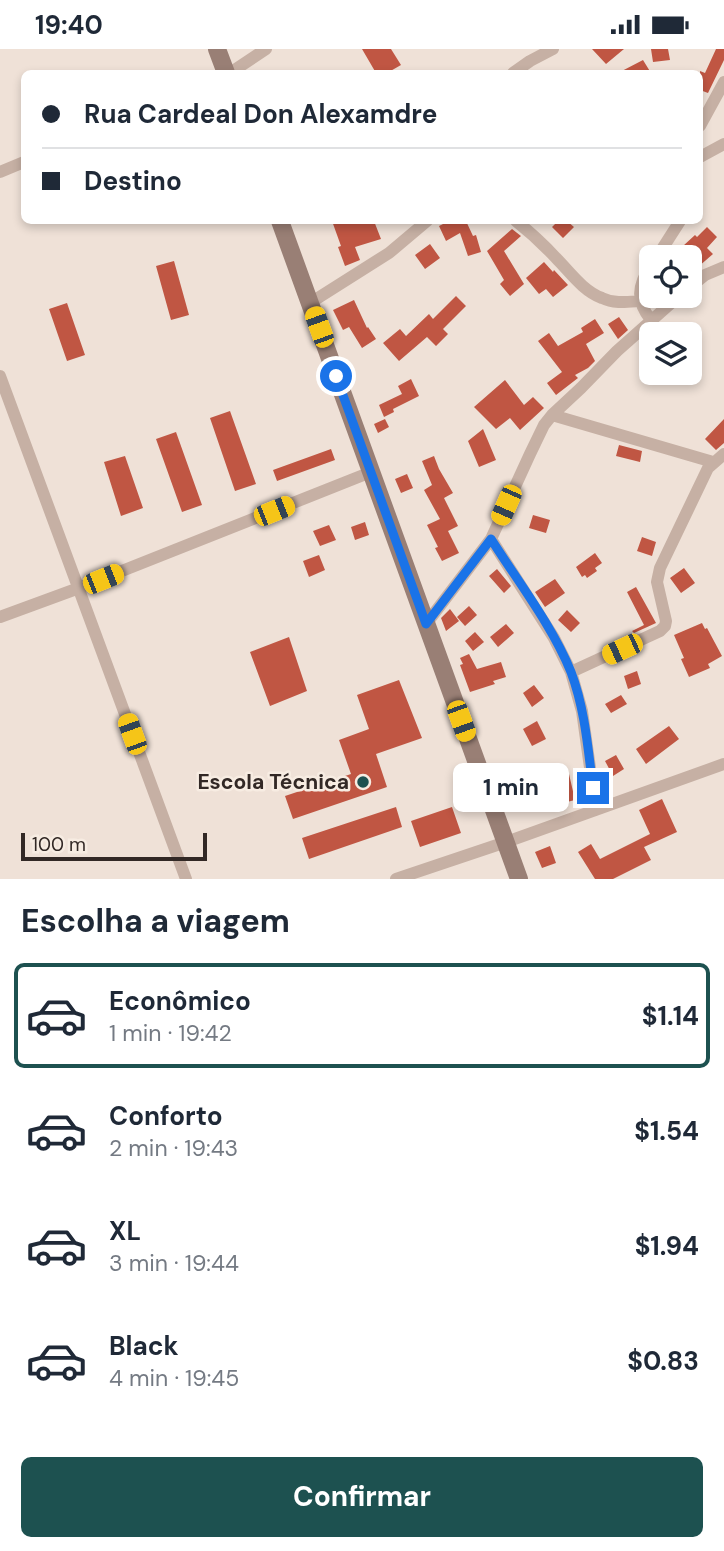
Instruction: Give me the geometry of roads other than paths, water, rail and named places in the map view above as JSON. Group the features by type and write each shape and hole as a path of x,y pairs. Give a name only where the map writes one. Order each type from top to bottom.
{"main road":[{"path":"217,49 227,70"},
{"path":"281,224 519,879"}],"street":[{"path":"233,70 266,49"},
{"path":"517,70 553,49"},
{"path":"703,120 724,82"},
{"path":"703,155 724,144"},
{"path":"0,172 21,163"},
{"path":"310,303 389,253 423,224"},
{"path":"525,224 581,284 596,295 619,303 639,301"},
{"path":"664,245 678,224"},
{"path":"702,277 724,267"},
{"path":"643,308 651,320"},
{"path":"426,624 491,539 544,425 617,351 665,308"},
{"path":"0,376 186,879"},
{"path":"552,415 713,462"},
{"path":"571,672 665,627 657,582 660,568 708,468 724,454"},
{"path":"0,617 371,472"},
{"path":"491,539 554,638 571,672 582,711 596,810"},
{"path":"396,879 724,764"}],"place":[{"name":"Escola Técnica","path":"363,782"}]}
